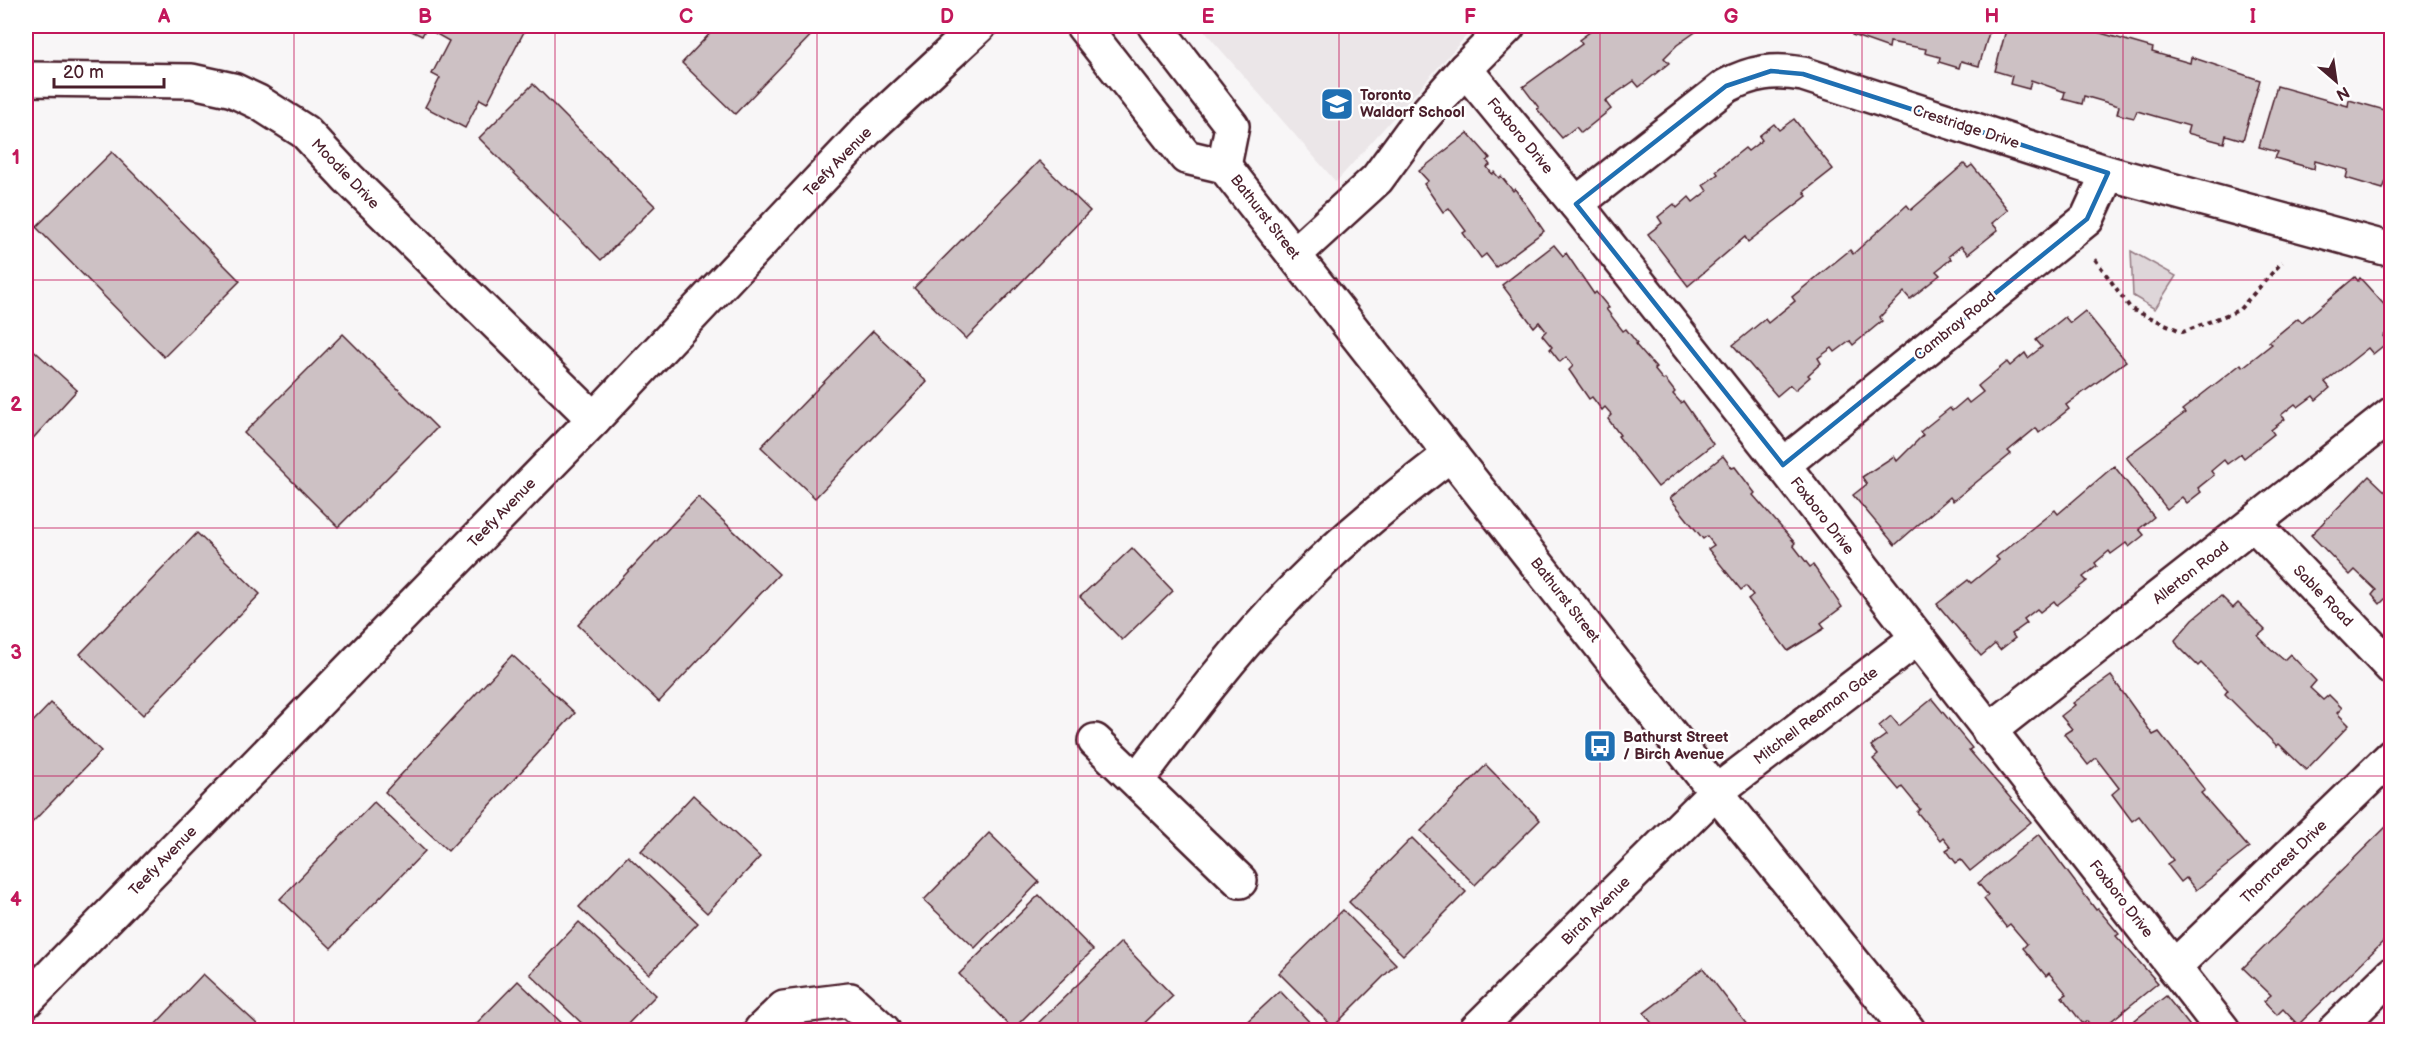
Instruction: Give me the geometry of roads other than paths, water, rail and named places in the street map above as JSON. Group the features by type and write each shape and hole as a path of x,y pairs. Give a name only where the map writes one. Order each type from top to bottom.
{"street":[{"name":"Teefy Avenue","path":"26,1001 594,420 867,130 979,26"},
{"name":"Bathurst Street","path":"1083,26 1186,157 1224,166 1716,792 1908,1030"},
{"name":"Bathurst Street","path":"1155,26 1232,126 1224,166"},
{"path":"1294,255 1377,179 1418,123 1465,69 1508,26"},
{"name":"Foxboro Drive","path":"1465,69 1576,204 1782,465 2223,1030"},
{"name":"Crestridge Drive","path":"1576,204 1726,86 1747,75 1771,71 1803,74 2108,173 2391,250"},
{"name":"Moodie Drive","path":"26,79 192,81 233,90 258,102 305,132 348,178 594,420"},
{"name":"Cambray Road","path":"1782,465 2087,219 2108,173"},
{"name":"Allerton Road","path":"1989,731 2391,414"},
{"path":"1137,780 1212,681 1301,582 1396,496 1451,454"},
{"name":"Sable Road","path":"2254,524 2391,669"},
{"name":"Mitchell Reaman Gate","path":"1716,792 1916,639"},
{"path":"1095,741 1240,881"},
{"name":"Thorncrest Drive","path":"2174,967 2391,756"},
{"name":"Birch Avenue","path":"1476,1030 1716,792"},
{"path":"2335,1030 2391,974"},
{"path":"761,1030 784,1008 850,999 883,1030"}],"place":[{"name":"Toronto Waldorf School","path":"1337,104"},
{"name":"Bathurst Street / Birch Avenue","path":"1600,746"}]}
